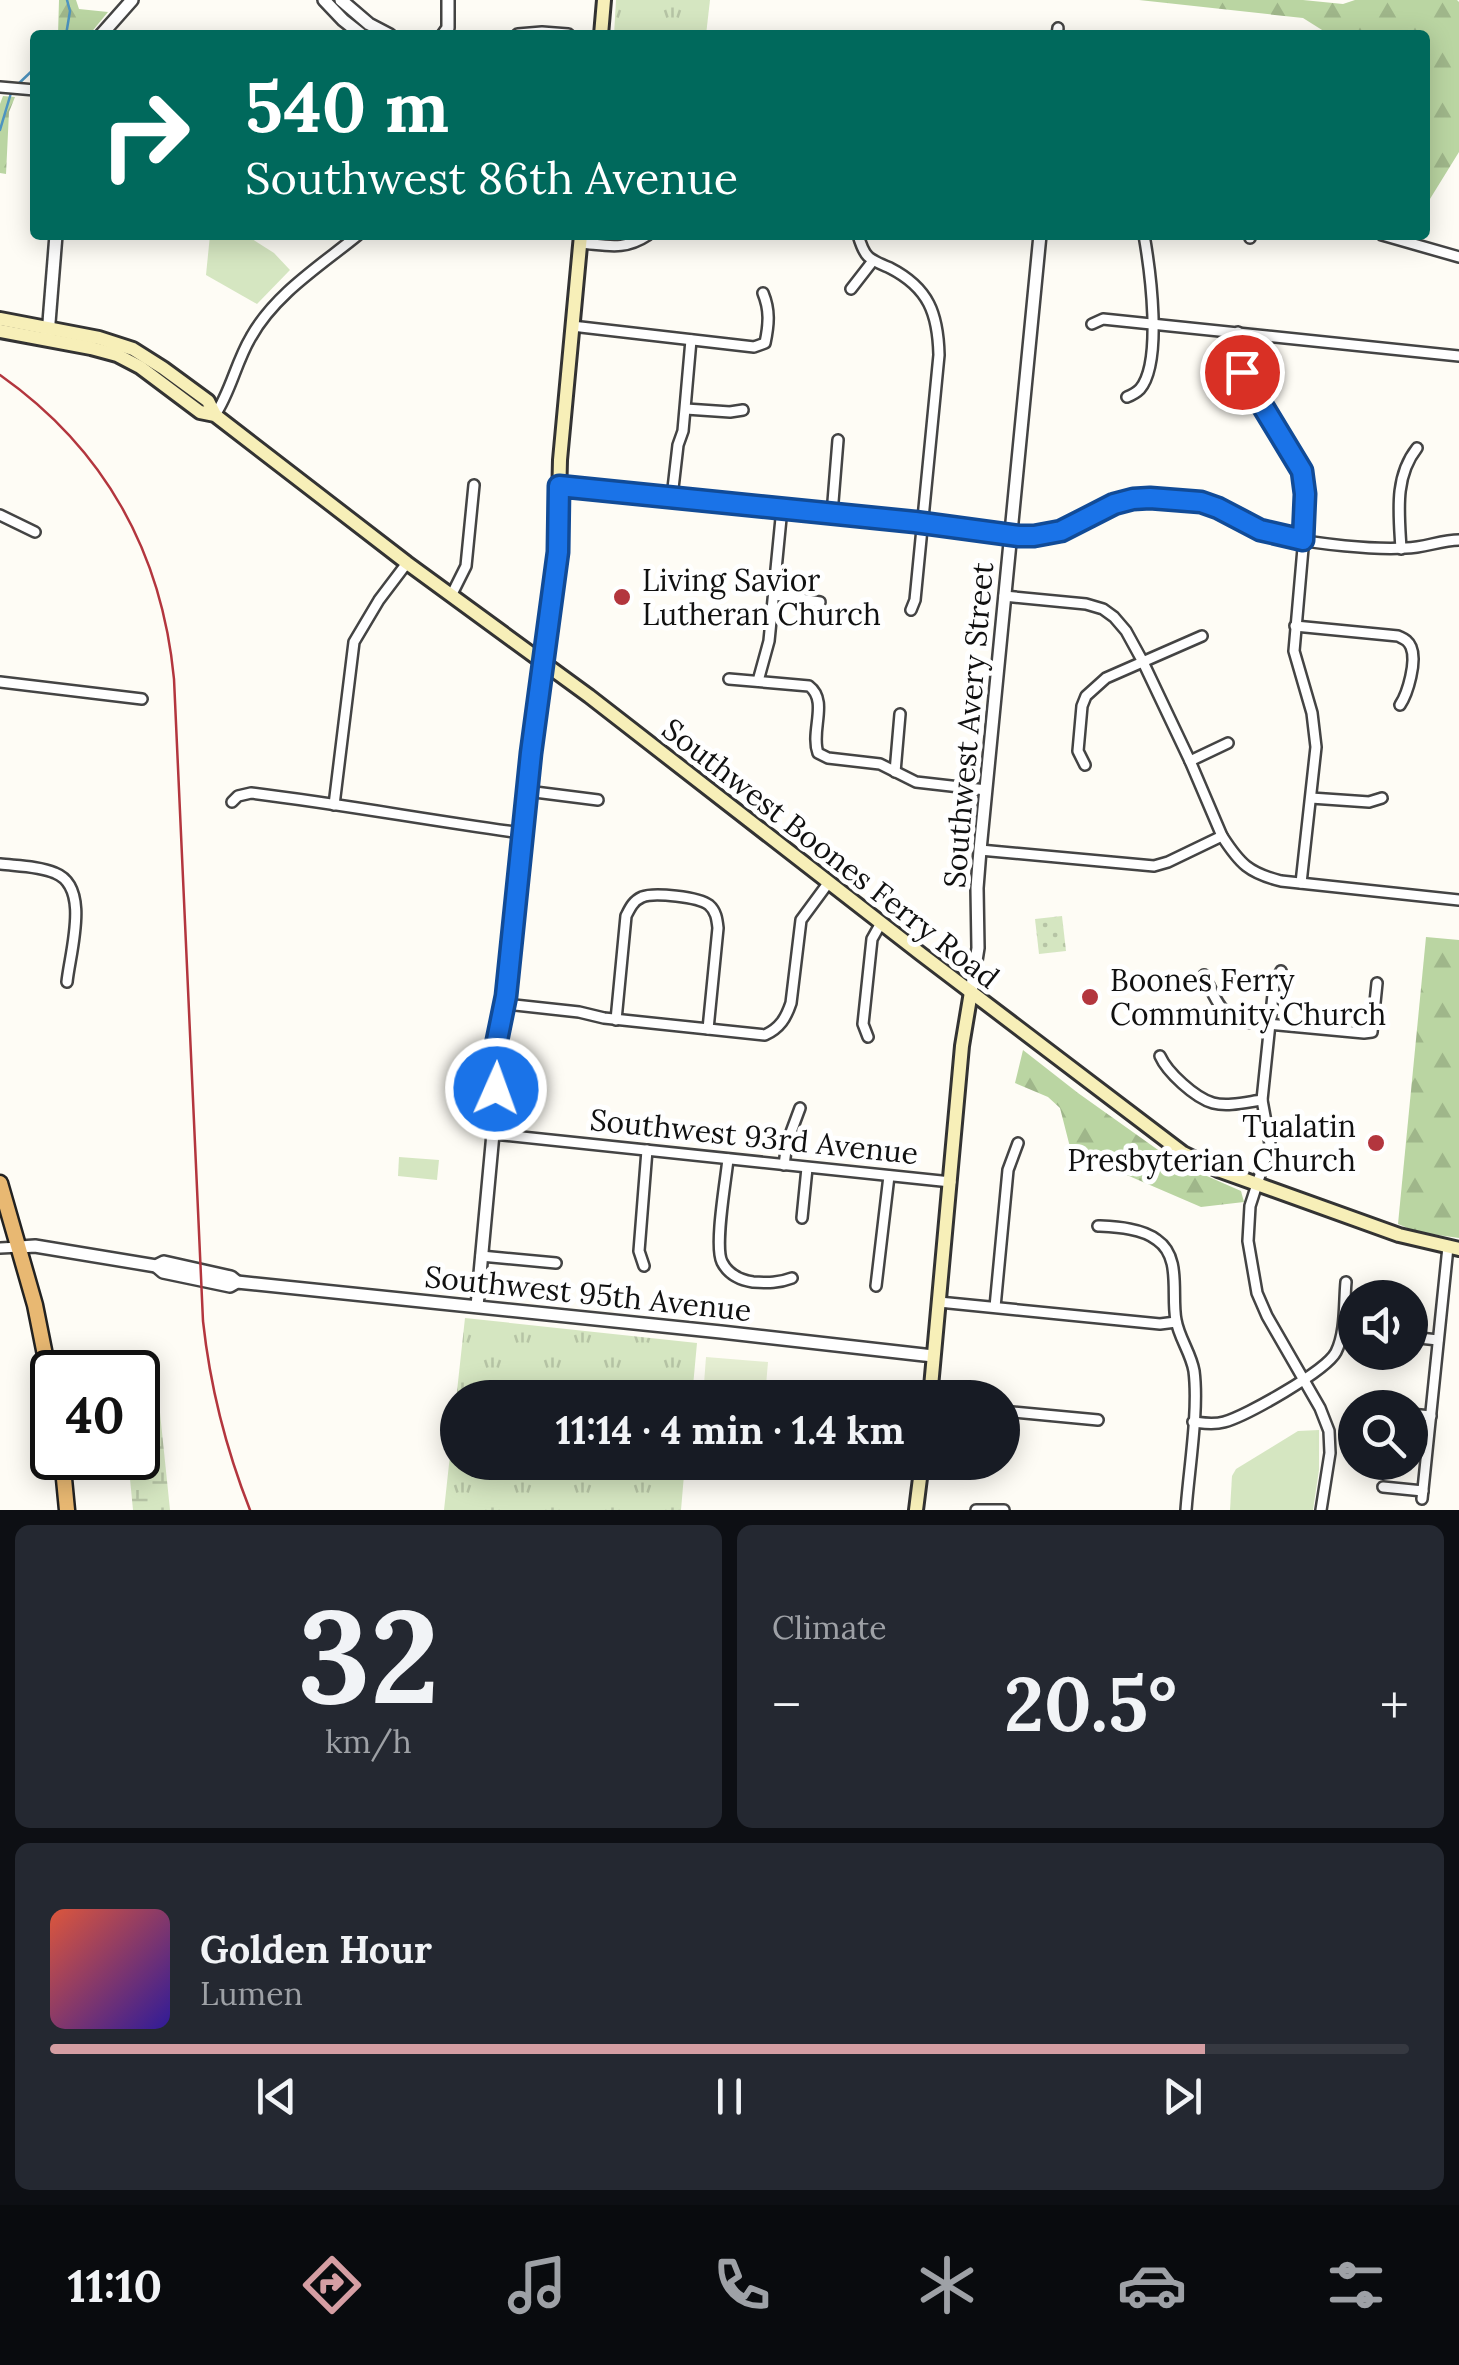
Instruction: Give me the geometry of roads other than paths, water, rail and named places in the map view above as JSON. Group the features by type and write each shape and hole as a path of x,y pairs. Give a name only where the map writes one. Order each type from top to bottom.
{"highway":[{"path":"0,1184 36,1304 45,1350"},
{"path":"64,1480 67,1510"}],"main road":[{"path":"601,30 604,0"},
{"path":"544,663 558,542 559,486 581,240"},
{"name":"Southwest Boones Ferry Road","path":"0,319 48,334"},
{"name":"Southwest Boones Ferry Road","path":"0,331 99,338 139,353 208,401 215,415 1183,1154 1399,1236 1453,1248"},
{"name":"Southwest Avery Street","path":"932,1380 964,1030 971,992"},
{"path":"916,1510 920,1480"}],"street":[{"path":"105,30 132,0"},
{"path":"324,0 355,30"},
{"path":"341,0 380,30"},
{"path":"447,30 448,0"},
{"path":"3,87 29,90"},
{"path":"48,334 56,240"},
{"path":"215,415 228,394 248,342 272,306 352,240"},
{"path":"587,240 625,246 641,240"},
{"path":"859,240 872,262 914,284 929,301 936,318 938,356 916,600 911,610"},
{"name":"Southwest Avery Street","path":"971,992 978,941 980,850 1040,240"},
{"path":"1127,397 1138,392 1146,378 1154,324 1143,240"},
{"path":"1400,240 1457,256 1459,242"},
{"path":"851,289 872,262"},
{"path":"572,326 754,347 765,342 768,327 763,293"},
{"path":"1092,324 1104,319 1459,356"},
{"path":"1238,332 1237,354 1242,372 1302,471 1305,494 1294,650 1316,730 1302,883"},
{"path":"672,497 686,408 691,340"},
{"path":"686,408 743,410"},
{"path":"832,514 838,440"},
{"path":"1402,548 1401,486 1406,462 1418,448"},
{"path":"451,596 466,566 474,486"},
{"path":"559,486 1034,536 1061,531 1114,504 1150,498 1201,502 1260,530 1303,540 1402,548 1459,540"},
{"path":"758,681 769,641 782,508"},
{"path":"0,515 36,532"},
{"path":"334,805 354,642 407,563"},
{"path":"775,595 820,602"},
{"path":"1004,596 1086,604 1103,609 1126,631 1190,760 1222,836 1237,860 1248,869 1263,876 1302,883 1459,900"},
{"path":"1295,626 1398,636 1408,642 1413,650 1408,692 1400,704"},
{"path":"1085,765 1078,752 1086,696 1106,678 1202,636"},
{"path":"477,1306 496,1100 495,1054 505,1004 544,663"},
{"path":"729,679 809,686 815,690 819,698 815,744 818,753 828,758 880,764 916,782 986,790"},
{"path":"0,682 142,699"},
{"path":"894,772 900,714"},
{"path":"1190,760 1228,742"},
{"path":"527,791 598,800"},
{"path":"232,802 238,796 252,793 522,834"},
{"path":"1311,798 1369,802 1382,798"},
{"path":"980,850 1154,866 1222,836"},
{"path":"0,864 51,871 68,882 75,893 66,982"},
{"path":"505,1004 708,1030 765,1034 774,1031 791,1003 801,920 829,882"},
{"path":"616,1020 626,916 632,904 653,895 699,900 717,916 708,1030"},
{"path":"868,1037 862,1024 872,939 880,923"},
{"path":"1281,971 1274,985 1262,1100 1270,1144 1248,1218 1251,1268 1267,1316 1320,1408 1330,1437 1321,1510"},
{"path":"1204,975 1222,1010 1245,1022 1372,1032 1377,983"},
{"path":"1160,1056 1166,1068 1202,1098 1229,1104 1262,1100"},
{"path":"784,1165 787,1143 800,1108"},
{"name":"Southwest 93rd Avenue","path":"493,1134 951,1182"},
{"path":"995,1307 1008,1170 1018,1143"},
{"path":"644,1266 639,1251 647,1150"},
{"path":"728,1160 720,1260 730,1273 748,1281 774,1283 792,1278"},
{"path":"802,1218 808,1168"},
{"path":"876,1286 888,1176"},
{"path":"1098,1226 1144,1233 1158,1240 1172,1262 1176,1322 1194,1366 1186,1510"},
{"name":"Southwest 95th Avenue","path":"0,1248 35,1246 156,1266 163,1272 230,1286 237,1282 934,1356"},
{"path":"1383,1487 1422,1495 1438,1340 1453,1248"},
{"path":"481,1256 556,1263"},
{"path":"939,1302 1160,1324 1176,1322"},
{"path":"1428,1339 1438,1340"},
{"path":"1193,1422 1218,1424 1231,1420 1303,1380 1333,1357 1338,1346"},
{"path":"1020,1413 1098,1420"},
{"path":"916,1510 927,1510"},
{"path":"976,1510 1004,1510"}],"waterway":[{"path":"67,0 70,11 67,30"},
{"path":"15,87 30,73"},
{"path":"0,130 11,93"}],"railway":[{"path":"0,375 37,404 98,470 141,547 157,589 167,633 174,679 203,1321 220,1417 250,1510"}],"place":[{"name":"Living Savior Lutheran Church","path":"622,597"},
{"name":"Boones Ferry Community Church","path":"1090,997"},
{"name":"Tualatin Presbyterian Church","path":"1376,1143"}]}
